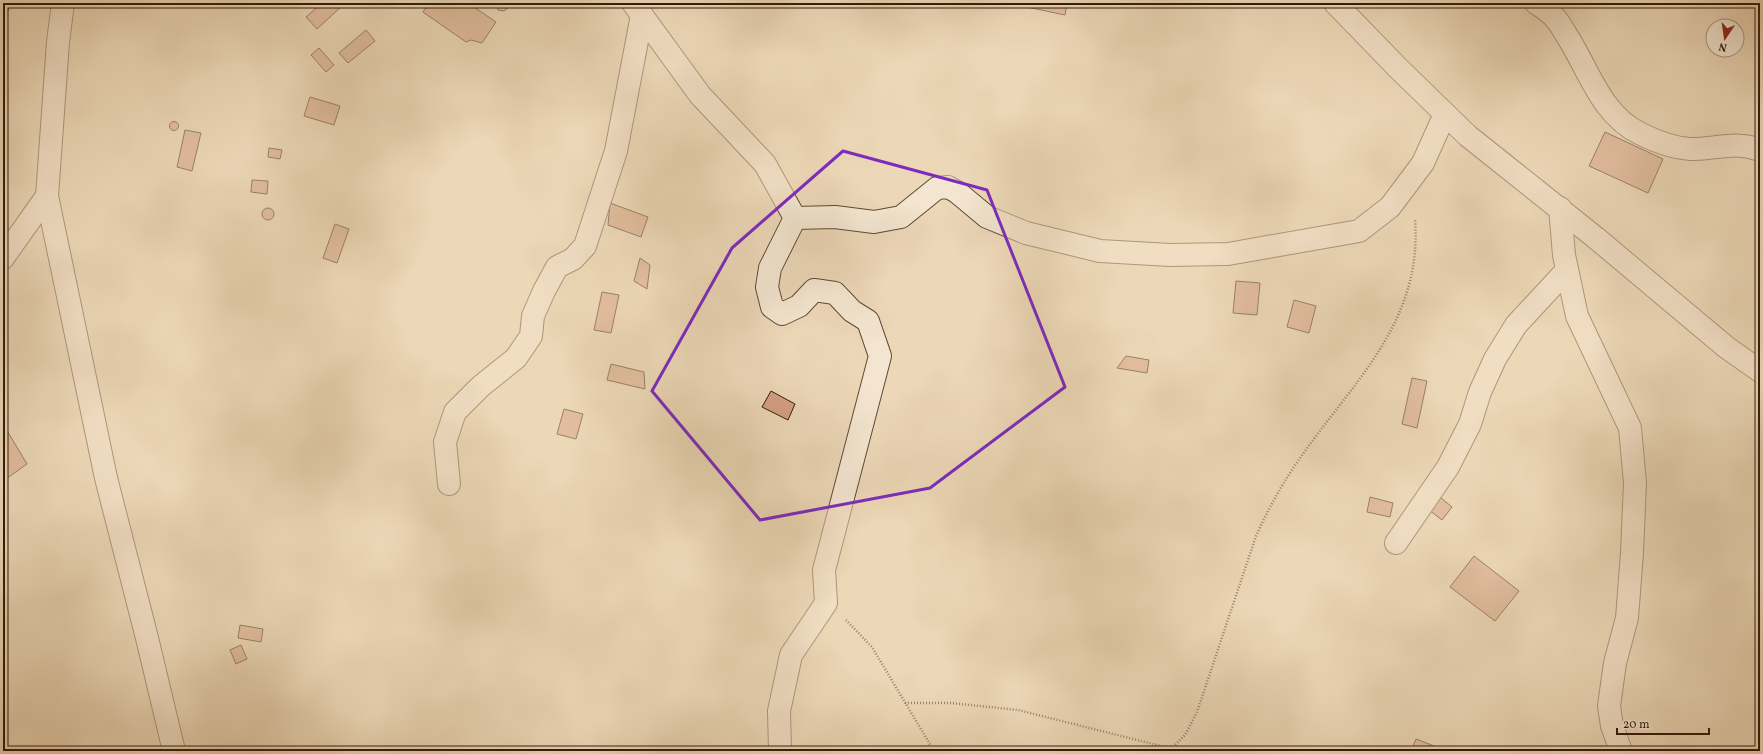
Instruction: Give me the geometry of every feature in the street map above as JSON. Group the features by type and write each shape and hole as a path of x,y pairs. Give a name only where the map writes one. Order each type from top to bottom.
{"street":[{"path":"63,3 58,42 47,196 106,478 174,751"},
{"path":"1335,3 1468,136 1560,208 1726,347 1760,371"},
{"path":"1536,3 1556,18 1575,48 1597,91 1607,106 1625,124 1641,134 1678,147 1691,149 1733,145 1760,150"},
{"path":"638,9 700,95 765,164 795,218"},
{"path":"449,484 445,442 455,412 481,386 516,358 531,336 533,316 557,267 573,259 585,246 616,152 638,9"},
{"path":"795,218 835,217 874,222 901,217 937,188 948,187 957,192 987,217 1026,233 1100,251 1170,255 1228,254 1359,231 1390,207 1412,178 1423,163 1445,114"},
{"path":"3,258 47,196"},
{"path":"1560,208 1567,270 1577,316 1630,428 1635,483 1632,553 1627,618 1615,663 1609,706 1612,726 1621,751"},
{"path":"780,751 779,710 791,655 826,604 824,570 880,356 868,321 852,311 835,293 814,290 799,306 782,314 772,307 767,287 770,268 795,218"},
{"path":"1396,543 1448,467 1470,424 1480,392 1495,359 1516,325 1567,270"}],"path":[{"path":"905,703 951,703 1018,710 1162,746 1173,747 1185,735 1196,712 1256,536 1269,508 1294,467 1380,351 1395,325 1409,291 1416,239 1412,178"},
{"path":"826,604 850,623 872,647 934,751"}],"highlighted area":[{"path":"843,151 987,190 1065,387 930,488 760,520 652,391 732,248"}],"building":[{"path":"322,3 339,3 342,6 317,29 306,17"},
{"path":"429,3 468,3 496,22 482,43 471,40 466,42 423,12"},
{"path":"498,3 508,3 508,8 504,11 498,10"},
{"path":"1008,3 1067,3 1065,15"},
{"path":"3,5 9,8 3,26"},
{"path":"366,30 375,41 348,63 339,53"},
{"path":"319,48 334,65 326,72 311,55"},
{"path":"310,97 340,106 334,125 304,116"},
{"path":"174,121 179,126 174,131 169,126"},
{"path":"185,130 201,133 192,171 177,167"},
{"path":"1605,132 1663,159 1648,193 1589,166"},
{"path":"269,148 282,150 280,159 268,157"},
{"path":"252,180 268,181 267,194 251,192"},
{"path":"610,203 648,217 641,237 608,225"},
{"path":"268,208 272,210 274,214 272,218 268,220 264,218 262,214 264,210"},
{"path":"335,224 349,229 337,263 323,258"},
{"path":"640,258 650,265 647,289 634,281"},
{"path":"1236,281 1260,283 1257,315 1233,313"},
{"path":"602,292 619,295 611,333 594,330"},
{"path":"1294,300 1316,306 1309,333 1287,327"},
{"path":"1126,356 1149,360 1147,373 1117,368"},
{"path":"611,364 644,372 645,389 607,380"},
{"path":"1412,378 1427,381 1417,428 1402,424"},
{"path":"771,391 795,404 788,420 762,407"},
{"path":"564,409 583,414 576,439 557,434"},
{"path":"3,424 27,464 3,481"},
{"path":"1435,493 1452,507 1442,520 1424,506"},
{"path":"1370,497 1393,503 1390,517 1367,512"},
{"path":"1474,556 1519,591 1495,621 1450,587"},
{"path":"240,625 263,629 261,642 238,638"},
{"path":"241,645 247,659 236,664 230,650"},
{"path":"1416,739 1434,746 1432,751 1411,751"}]}
